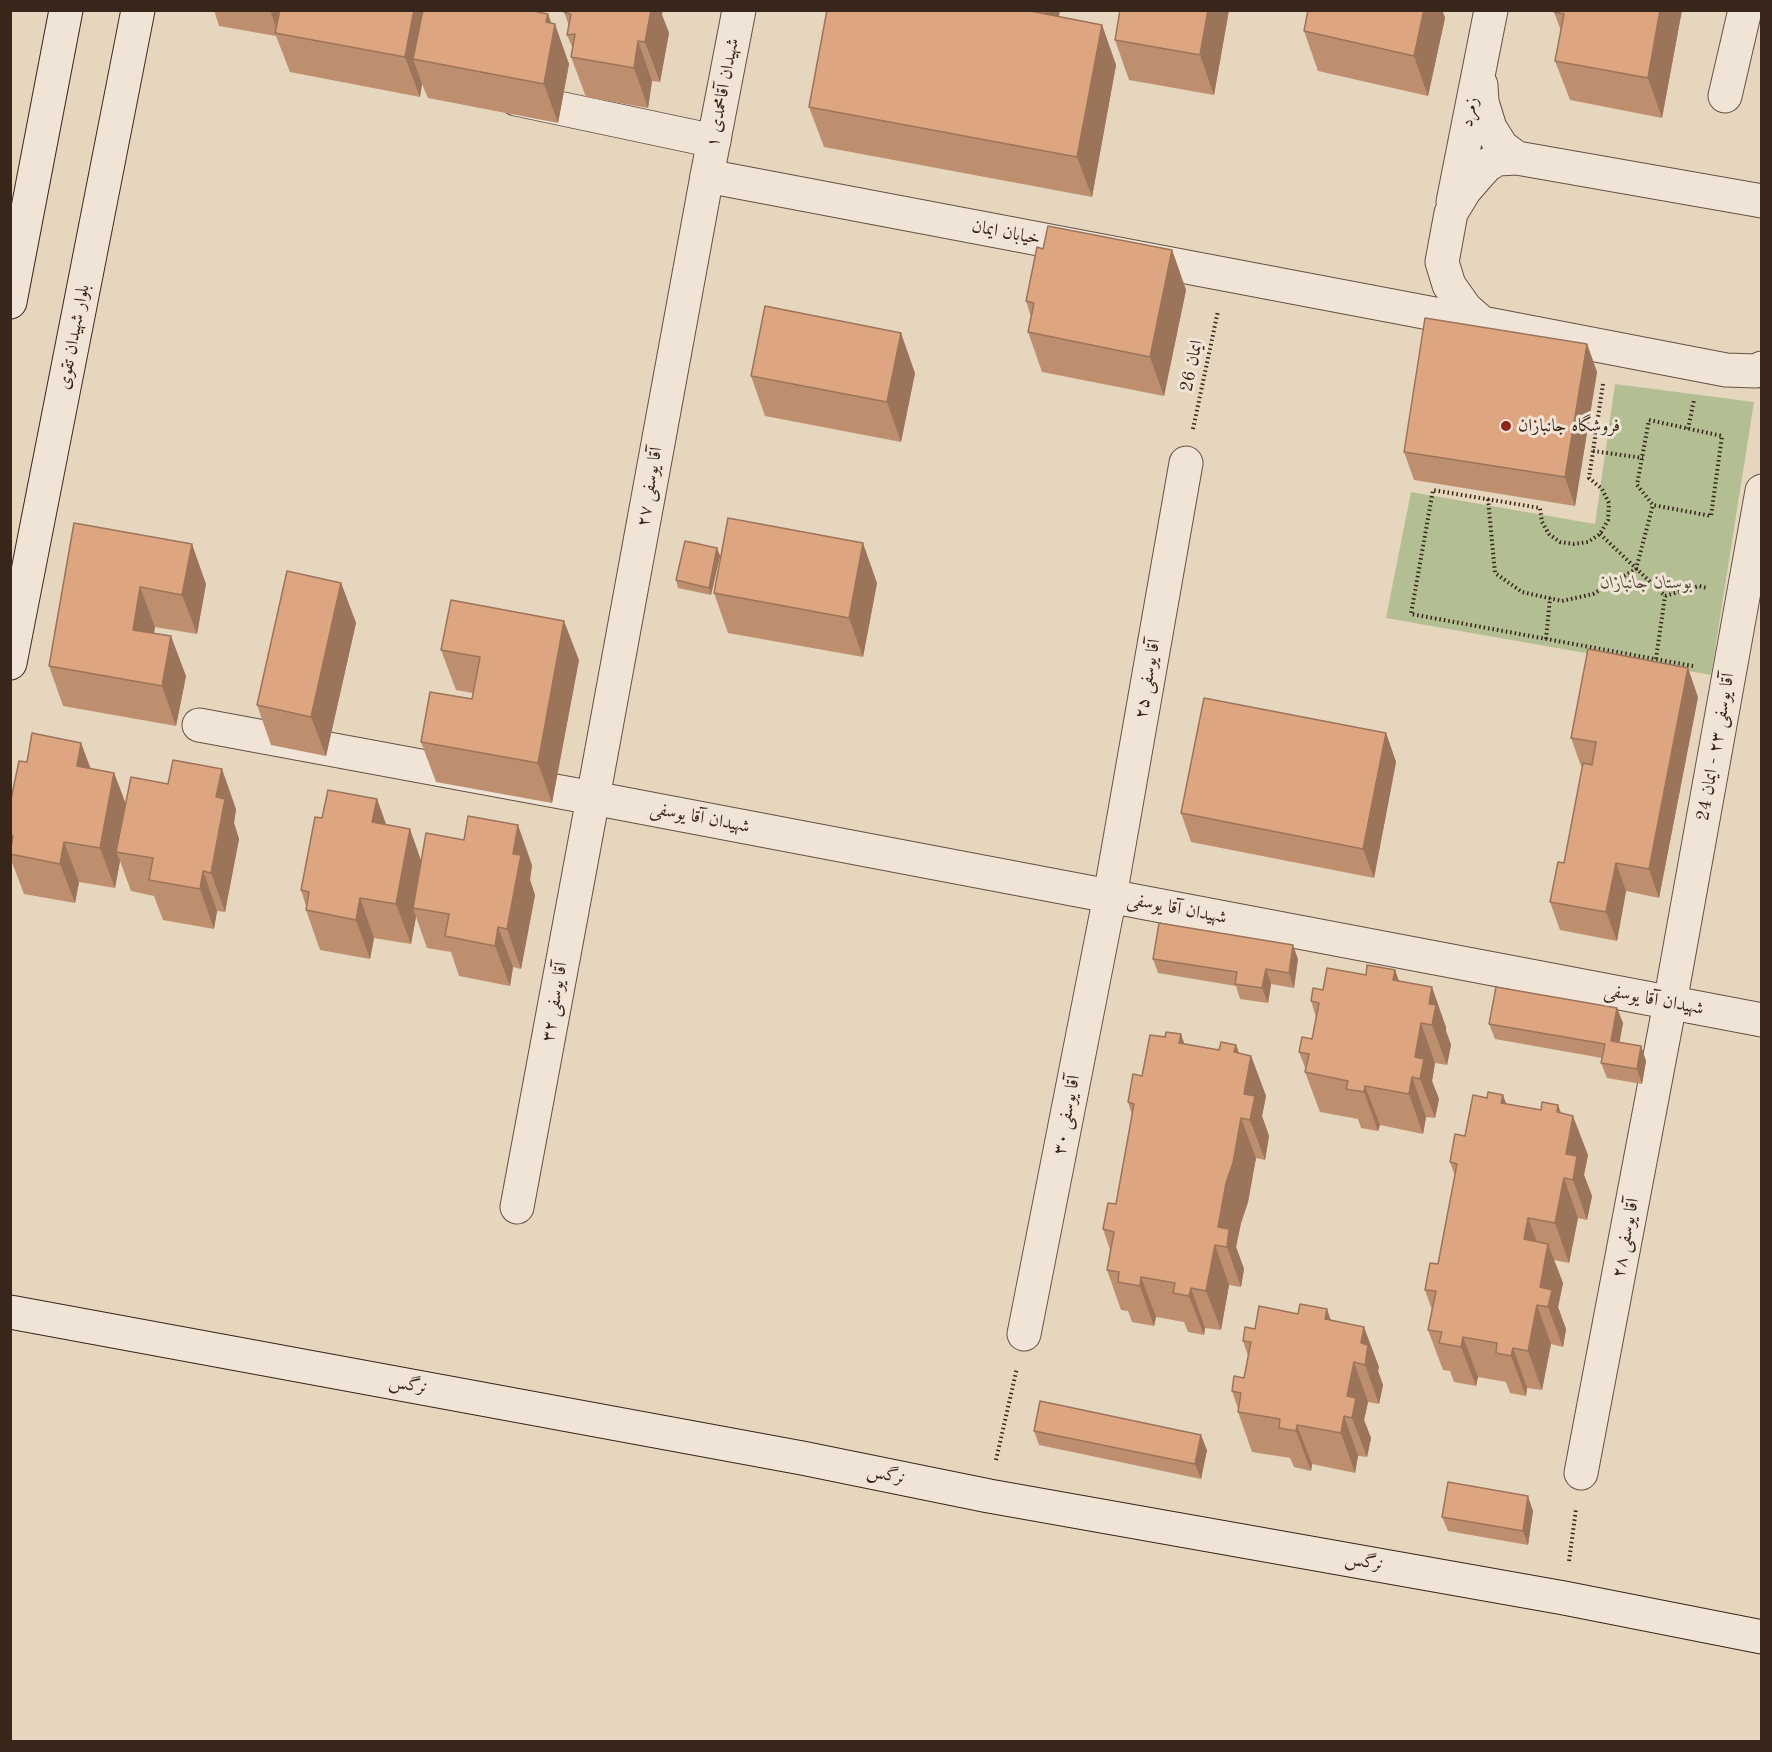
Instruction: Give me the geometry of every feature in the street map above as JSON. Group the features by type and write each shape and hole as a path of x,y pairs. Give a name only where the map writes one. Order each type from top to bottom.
{"street":[{"path":"10,302 15,253 66,10"},
{"name":"بلوار شهیدان تقوی","path":"10,663 138,10"},
{"name":"شهیدان آقامحمدی ۱","path":"707,176 739,10"},
{"name":"زمرد","path":"1411,310 1425,304 1433,297 1439,282 1479,62 1491,10"},
{"path":"1725,96 1745,10"},
{"path":"1479,62 1482,102 1490,128 1502,147 1517,158"},
{"path":"484,93 714,141"},
{"path":"1451,213 1465,190 1487,165 1498,159 1517,158 1761,201"},
{"name":"خیابان ایمان","path":"707,176 1726,370 1755,371 1761,368"},
{"name":"آقا یوسفی ۲۷","path":"592,798 707,176"},
{"path":"1442,262 1449,285 1466,309 1482,323"},
{"name":"آقا یوسفی ۲۵","path":"1110,896 1186,463"},
{"name":"آقا یوسفی ۲۳ - ایمان 24","path":"1670,1002 1761,491"},
{"name":"شهیدان آقا یوسفی","path":"199,725 1761,1020"},
{"name":"آقا یوسفی ۳۲","path":"517,1207 592,798"},
{"name":"آقا یوسفی ۳۰","path":"1024,1334 1110,896"},
{"name":"آقا یوسفی ۲۸","path":"1581,1473 1670,1002"},
{"name":"نرگس","path":"10,1312 802,1458 988,1496 1564,1598 1761,1637"}],"path":[{"name":"ایمان 26","path":"1186,463 1225,274"},
{"path":"1608,348 1589,478 1602,489 1609,503 1608,520 1600,534 1588,542 1574,544 1560,542 1549,534 1542,522 1540,508 1433,490 1411,614 1730,673"},
{"path":"1649,420 1722,436 1711,516 1653,505 1637,484 1649,420"},
{"path":"1593,451 1642,458"},
{"path":"1488,499 1495,573 1522,592 1562,601 1593,594 1636,568 1653,505"},
{"path":"1600,534 1665,596"},
{"path":"1665,596 1700,586 1743,596"},
{"path":"1656,659 1665,596"},
{"path":"1546,639 1550,598"},
{"path":"988,1496 1024,1334"},
{"path":"1564,1598 1581,1473"}],"green space":[{"name":"بوستان جانبازان","path":"1615,384 1754,402 1711,675 1386,618 1411,492 1595,524"}],"building":[{"path":"280,10 414,10 405,57 275,33"},
{"path":"423,10 528,10 548,14 546,22 555,24 544,84 413,59"},
{"path":"564,10 651,10 645,42 638,41 634,68 571,57 575,34 567,35 571,14"},
{"path":"827,10 1025,10 1102,25 1077,157 809,107"},
{"path":"1120,10 1208,10 1200,55 1115,40"},
{"path":"1308,10 1424,10 1414,56 1304,31"},
{"path":"1554,10 1660,10 1648,78 1555,61 1564,14 1554,12"},
{"path":"1048,226 1172,250 1150,357 1028,332 1034,303 1026,301 1037,247 1043,249"},
{"path":"765,306 901,333 887,402 751,376"},
{"name":"فروشگاه جانبازان","path":"1425,318 1587,344 1565,477 1404,452"},
{"path":"728,518 863,543 849,618 714,593"},
{"path":"74,523 192,544 182,595 140,587 133,630 171,636 162,686 49,666"},
{"path":"685,541 717,548 709,588 676,580"},
{"path":"287,571 341,583 311,717 257,705"},
{"path":"451,600 564,621 538,763 421,742 430,692 472,699 480,657 441,650"},
{"path":"1588,649 1688,668 1649,869 1616,863 1606,912 1550,902 1558,862 1564,863 1583,763 1592,765 1596,742 1571,738"},
{"path":"1204,698 1386,733 1363,849 1181,813"},
{"path":"32,733 81,743 77,766 114,773 100,848 64,842 60,864 10,854 13,836 10,835 10,804 19,761 27,762"},
{"path":"173,760 222,769 216,797 225,799 211,873 203,871 200,889 149,880 153,858 116,852 131,777 168,784"},
{"path":"328,790 377,799 372,822 410,829 396,904 360,898 356,920 306,910 309,892 301,890 315,817 322,818"},
{"path":"468,816 518,825 513,854 521,855 507,929 498,927 495,946 445,936 449,914 413,908 426,833 464,840"},
{"path":"1159,923 1293,945 1289,973 1266,969 1262,988 1235,984 1237,972 1153,959"},
{"path":"1367,965 1395,970 1393,980 1432,987 1429,1004 1436,1005 1432,1025 1421,1023 1415,1057 1424,1059 1420,1079 1412,1077 1409,1094 1365,1086 1364,1092 1346,1089 1348,1081 1305,1072 1309,1054 1299,1052 1302,1037 1312,1039 1319,1003 1311,1001 1313,988 1323,990 1327,968 1366,975"},
{"path":"1496,987 1617,1008 1611,1041 1641,1046 1637,1069 1601,1063 1605,1044 1489,1024"},
{"path":"1166,1032 1181,1034 1179,1043 1219,1050 1221,1042 1236,1045 1234,1052 1251,1056 1244,1094 1255,1096 1250,1120 1241,1118 1233,1163 1226,1183 1218,1227 1229,1229 1227,1247 1215,1245 1206,1291 1191,1288 1189,1296 1173,1293 1175,1283 1141,1277 1140,1286 1118,1282 1119,1272 1107,1270 1114,1232 1103,1229 1108,1203 1116,1204 1134,1104 1128,1102 1133,1074 1142,1076 1150,1035 1165,1037"},
{"path":"1488,1092 1503,1095 1501,1103 1541,1110 1542,1102 1558,1105 1557,1112 1573,1116 1566,1154 1577,1156 1573,1180 1564,1178 1555,1223 1528,1218 1524,1239 1548,1244 1540,1287 1552,1290 1548,1307 1537,1305 1528,1351 1513,1348 1511,1356 1496,1353 1497,1343 1463,1337 1461,1347 1439,1343 1442,1332 1428,1330 1436,1291 1425,1290 1430,1263 1438,1264 1457,1164 1450,1162 1455,1134 1465,1136 1473,1095 1487,1098"},
{"path":"1300,1304 1327,1309 1325,1319 1364,1327 1361,1343 1368,1345 1365,1365 1354,1362 1347,1396 1356,1398 1352,1418 1344,1416 1341,1433 1297,1425 1296,1431 1279,1428 1280,1419 1238,1412 1241,1393 1232,1391 1234,1376 1244,1378 1251,1342 1243,1341 1245,1327 1255,1329 1259,1306 1298,1314"},
{"path":"1040,1401 1201,1435 1195,1464 1034,1431"},
{"path":"1448,1482 1528,1496 1523,1531 1442,1517"}],"place":[{"name":"فروشگاه جانبازان","path":"1506,426"}]}
